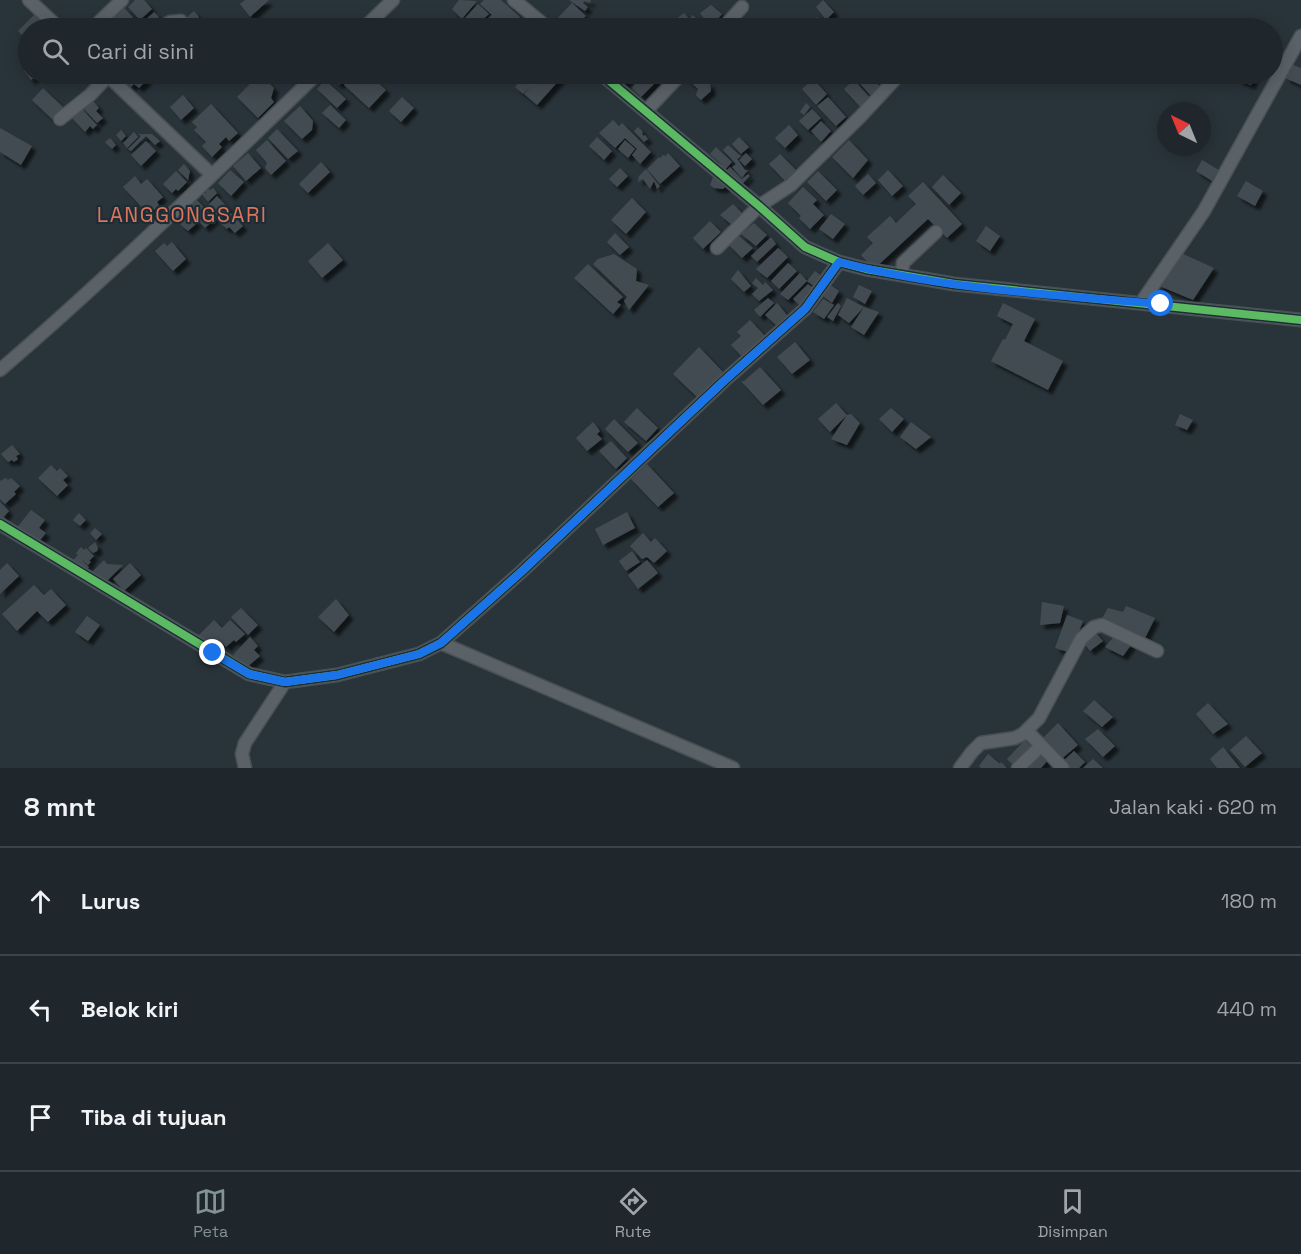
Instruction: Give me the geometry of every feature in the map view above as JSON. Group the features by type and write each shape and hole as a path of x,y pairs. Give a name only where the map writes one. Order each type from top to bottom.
{"street":[{"path":"29,0 48,18"},
{"path":"103,18 122,0"},
{"path":"374,18 393,0"},
{"path":"514,0 536,18"},
{"path":"732,18 742,7"},
{"path":"1283,68 1301,36"},
{"path":"60,119 103,84"},
{"path":"118,84 212,176"},
{"path":"0,370 54,324 307,84"},
{"path":"613,84 805,247 839,262 965,285 1301,320"},
{"path":"646,111 672,84"},
{"path":"717,248 759,206 790,185 891,84"},
{"path":"1141,303 1204,211 1274,84"},
{"path":"902,275 903,263 936,232"},
{"path":"0,524 249,674 285,682 337,675 419,654 441,643 520,573 725,380 805,309 839,262"},
{"path":"960,768 981,743 1015,738 1039,718 1081,639 1094,627 1102,626 1157,651"},
{"path":"441,643 733,768"},
{"path":"245,768 242,754 245,743 285,682"},
{"path":"1027,730 1062,768"},
{"path":"1018,768 1041,746"}],"building":[{"path":"135,0 144,0 152,9 142,18 138,18 128,7"},
{"path":"245,0 269,0 250,17 240,4"},
{"path":"459,0 477,1 463,18 452,9"},
{"path":"484,0 501,0 520,17 488,18 492,15 480,4"},
{"path":"569,0 591,0 590,3 584,1 583,3 588,7 585,11"},
{"path":"823,0 834,12 828,18 824,18 816,7"},
{"path":"572,3 586,16 584,18 558,18"},
{"path":"478,4 489,14 484,18 465,18"},
{"path":"711,5 722,14 719,18 704,18 700,13"},
{"path":"124,8 133,17 132,18 112,18"},
{"path":"194,11 199,17 198,18 186,18"},
{"path":"154,12 159,17 158,18 147,18"},
{"path":"684,13 688,18 678,18"},
{"path":"1291,64 1301,68 1301,85 1285,78"},
{"path":"250,84 270,84 274,88 271,98 274,102 258,118 237,97"},
{"path":"321,84 329,84 346,99 337,108 317,89"},
{"path":"379,84 386,90 369,108 344,85"},
{"path":"518,84 556,84 537,105 524,94 532,85 523,94 515,87"},
{"path":"635,84 654,84 641,97 632,88"},
{"path":"693,84 710,84 711,91 701,100 696,95 698,89"},
{"path":"808,84 818,84 827,94 816,105 802,89"},
{"path":"850,84 858,84 872,100 862,109 844,89"},
{"path":"860,84 878,84 883,89 873,98"},
{"path":"43,88 65,109 54,121 32,100"},
{"path":"183,95 194,108 181,120 170,107"},
{"path":"402,97 414,108 401,122 389,111"},
{"path":"828,97 846,117 836,126 817,106"},
{"path":"93,101 99,108 96,111 103,118 97,123 84,109"},
{"path":"806,103 810,107 804,115 800,112"},
{"path":"211,104 238,133 229,141 226,137 219,144 222,147 212,157 202,146 206,142 194,130 197,127 192,122"},
{"path":"330,105 346,120 339,128 322,113"},
{"path":"300,106 313,121 312,130 302,139 284,121"},
{"path":"82,109 97,125 93,129 90,126 85,132 72,118"},
{"path":"812,109 821,118 808,130 799,121"},
{"path":"613,120 619,126 622,123 651,152 640,164 632,155 637,149 625,138 615,148 599,133"},
{"path":"821,121 831,131 821,142 811,131"},
{"path":"789,125 798,135 785,148 775,138"},
{"path":"638,127 643,136 645,135 648,139 644,142 634,131"},
{"path":"0,128 32,146 21,165 0,152"},
{"path":"277,129 298,151 288,159 268,138"},
{"path":"121,130 126,136 121,141 116,135"},
{"path":"134,132 138,137 127,148 123,143"},
{"path":"138,134 152,134 160,141 155,145 146,136 131,151 128,149 141,136"},
{"path":"597,137 612,151 604,160 589,146"},
{"path":"739,137 749,147 741,154 732,144"},
{"path":"110,138 116,145 112,149 105,142"},
{"path":"267,140 286,161 271,175 265,168 267,163 256,150"},
{"path":"625,140 635,149 628,158 618,149"},
{"path":"849,140 868,160 853,178 832,157"},
{"path":"146,141 156,151 141,166 131,155"},
{"path":"728,145 741,156 738,159 736,157 745,170 748,170 742,178 732,167 736,164 723,150"},
{"path":"716,147 732,162 722,173 717,168 721,164 710,154"},
{"path":"248,153 261,168 246,181 233,166"},
{"path":"668,153 680,166 660,184 647,169 658,158"},
{"path":"746,153 752,159 745,166 739,160"},
{"path":"780,154 798,172 787,183 769,164"},
{"path":"1202,160 1219,170 1212,181 1196,171"},
{"path":"321,162 330,172 308,193 299,184"},
{"path":"184,164 190,171 188,180 178,170"},
{"path":"730,167 742,179 748,174 750,176 739,187 725,172"},
{"path":"620,168 628,176 617,187 609,179"},
{"path":"646,169 660,186 657,189 654,181 650,189 643,179 638,182 639,176"},
{"path":"709,169 729,183 723,189 710,185 713,177"},
{"path":"230,170 244,182 231,196 218,183"},
{"path":"888,170 903,186 892,196 878,180"},
{"path":"176,171 187,182 178,191 176,189 172,193 163,184"},
{"path":"818,171 837,190 826,201 807,182"},
{"path":"868,174 876,183 863,195 855,186"},
{"path":"943,175 961,193 949,205 932,187"},
{"path":"135,176 141,184 147,179 163,197 149,215 123,187"},
{"path":"1246,181 1263,191 1255,206 1237,196"},
{"path":"923,182 962,224 947,238 928,219 874,269 861,255 873,243 867,237 890,216 896,223 916,204 908,196"},
{"path":"803,187 817,200 813,204 824,215 810,229 788,203"},
{"path":"206,188 210,190 213,188 217,193 208,202 201,193 206,193"},
{"path":"193,196 215,219 205,228 184,205"},
{"path":"217,196 230,210 219,221 206,207"},
{"path":"632,198 646,212 626,234 611,220"},
{"path":"733,204 745,216 732,225 720,215"},
{"path":"231,213 243,226 235,233 220,223"},
{"path":"831,214 845,224 833,239 819,229"},
{"path":"190,215 197,223 188,231 180,224"},
{"path":"710,221 721,232 703,249 693,238"},
{"path":"754,223 767,235 756,246 741,234"},
{"path":"986,226 1000,236 990,251 976,241"},
{"path":"615,233 629,247 620,255 607,242"},
{"path":"739,236 753,248 742,258 729,245"},
{"path":"771,237 776,244 757,262 751,256"},
{"path":"172,242 186,259 173,271 155,251 164,243 167,246"},
{"path":"328,243 343,260 322,278 308,261"},
{"path":"778,248 788,257 767,278 756,269"},
{"path":"1181,253 1214,268 1193,300 1157,285"},
{"path":"614,254 637,269 636,281 649,285 629,310 624,301 627,297 593,264 598,259"},
{"path":"788,263 797,271 779,289 771,281"},
{"path":"588,264 623,297 617,302 621,305 613,314 574,278"},
{"path":"738,270 751,286 744,292 731,279"},
{"path":"815,271 826,280 818,289 807,281"},
{"path":"800,273 807,281 788,300 780,294"},
{"path":"756,278 763,285 765,282 773,290 759,301 752,294 758,288 752,283"},
{"path":"808,284 815,290 801,307 793,299"},
{"path":"829,284 839,291 832,303 823,296"},
{"path":"859,285 872,291 865,304 853,297"},
{"path":"768,298 774,303 760,317 754,310"},
{"path":"847,298 864,307 849,323 838,315"},
{"path":"823,299 834,305 824,319 813,312"},
{"path":"777,303 787,315 777,326 765,315"},
{"path":"838,303 841,306 833,321 827,317"},
{"path":"1003,303 1035,319 1024,341 1063,361 1048,390 991,361 1013,324 997,316"},
{"path":"864,307 879,312 864,335 851,327"},
{"path":"750,320 768,339 745,360 731,345 741,336 737,332"},
{"path":"795,342 810,360 792,374 777,357"},
{"path":"699,347 724,373 698,398 673,374"},
{"path":"760,367 781,390 763,405 741,381"},
{"path":"836,403 847,415 830,432 818,419"},
{"path":"637,408 658,428 646,441 624,422"},
{"path":"891,408 904,419 892,432 879,419"},
{"path":"851,414 860,423 847,445 831,439 847,415"},
{"path":"1180,414 1193,420 1187,430 1175,425"},
{"path":"614,419 638,443 628,452 605,429"},
{"path":"593,422 600,431 597,434 602,439 587,451 576,438"},
{"path":"911,422 931,437 916,449 900,437"},
{"path":"611,441 627,458 616,469 599,451"},
{"path":"12,445 20,454 16,456 18,459 14,462 12,460 8,462 1,454"},
{"path":"647,464 674,493 658,507 631,479"},
{"path":"51,465 57,471 60,468 68,476 63,480 68,485 57,496 38,478"},
{"path":"6,478 8,480 11,478 20,486 14,492 16,494 5,504 0,499 0,481"},
{"path":"0,502 9,511 0,521"},
{"path":"31,510 45,520 39,528 46,533 36,545 16,529"},
{"path":"627,512 635,528 603,545 595,529"},
{"path":"79,513 86,520 80,526 73,520"},
{"path":"95,528 102,534 96,540 90,533"},
{"path":"643,533 651,542 655,538 667,551 654,563 647,557 642,559 630,546"},
{"path":"95,542 98,548 93,553 88,548"},
{"path":"81,547 84,550 86,548 94,556 88,565 80,558 89,567 84,572 73,560"},
{"path":"632,551 640,562 626,571 619,561"},
{"path":"104,560 107,564 123,565 102,586 90,574"},
{"path":"647,560 658,573 638,589 628,575"},
{"path":"7,563 19,576 0,594 0,570"},
{"path":"130,563 141,575 124,591 113,579"},
{"path":"34,585 44,595 51,589 66,605 48,622 37,611 17,631 2,614"},
{"path":"336,599 349,615 334,632 318,617"},
{"path":"1042,602 1064,606 1060,623 1040,625"},
{"path":"1126,606 1155,618 1143,642 1100,622 1108,608 1123,612"},
{"path":"241,608 258,625 248,635 231,617"},
{"path":"1067,615 1083,621 1071,653 1055,648"},
{"path":"87,616 100,625 88,641 75,632"},
{"path":"214,620 222,628 230,620 245,634 226,647 222,643 210,655 195,639"},
{"path":"1093,630 1103,641 1090,651 1082,640"},
{"path":"1116,634 1134,641 1123,656 1105,647"},
{"path":"250,637 258,646 254,650 260,656 246,668 233,655"},
{"path":"1094,700 1113,717 1102,727 1083,711"},
{"path":"1208,703 1228,724 1213,734 1196,714"},
{"path":"1058,723 1078,745 1059,761 1040,741"},
{"path":"1098,729 1115,746 1103,757 1085,739"},
{"path":"1246,736 1262,753 1245,767 1230,750"},
{"path":"1025,740 1035,750 1016,768 1007,759"},
{"path":"1223,747 1240,768 1217,768 1210,759"},
{"path":"1040,750 1048,760 1041,768 1020,768"},
{"path":"1074,751 1085,762 1079,768 1065,768 1061,763"},
{"path":"988,754 1007,768 981,768 979,766"},
{"path":"1093,759 1103,768 1083,768"}],"cycle path":[{"path":"613,84 805,247 839,262 866,269 954,284 1301,320"},
{"path":"0,524 249,674 285,682 337,675 419,654 441,643 520,573 725,380 805,309 839,262"}],"district":[{"name":"LANGGONGSARI","path":"182,215"}],"route":[{"path":"213,653 249,674 285,682 337,675 419,654 441,643 520,573 725,380 805,309 839,262 866,269 954,284 1161,304"}]}
